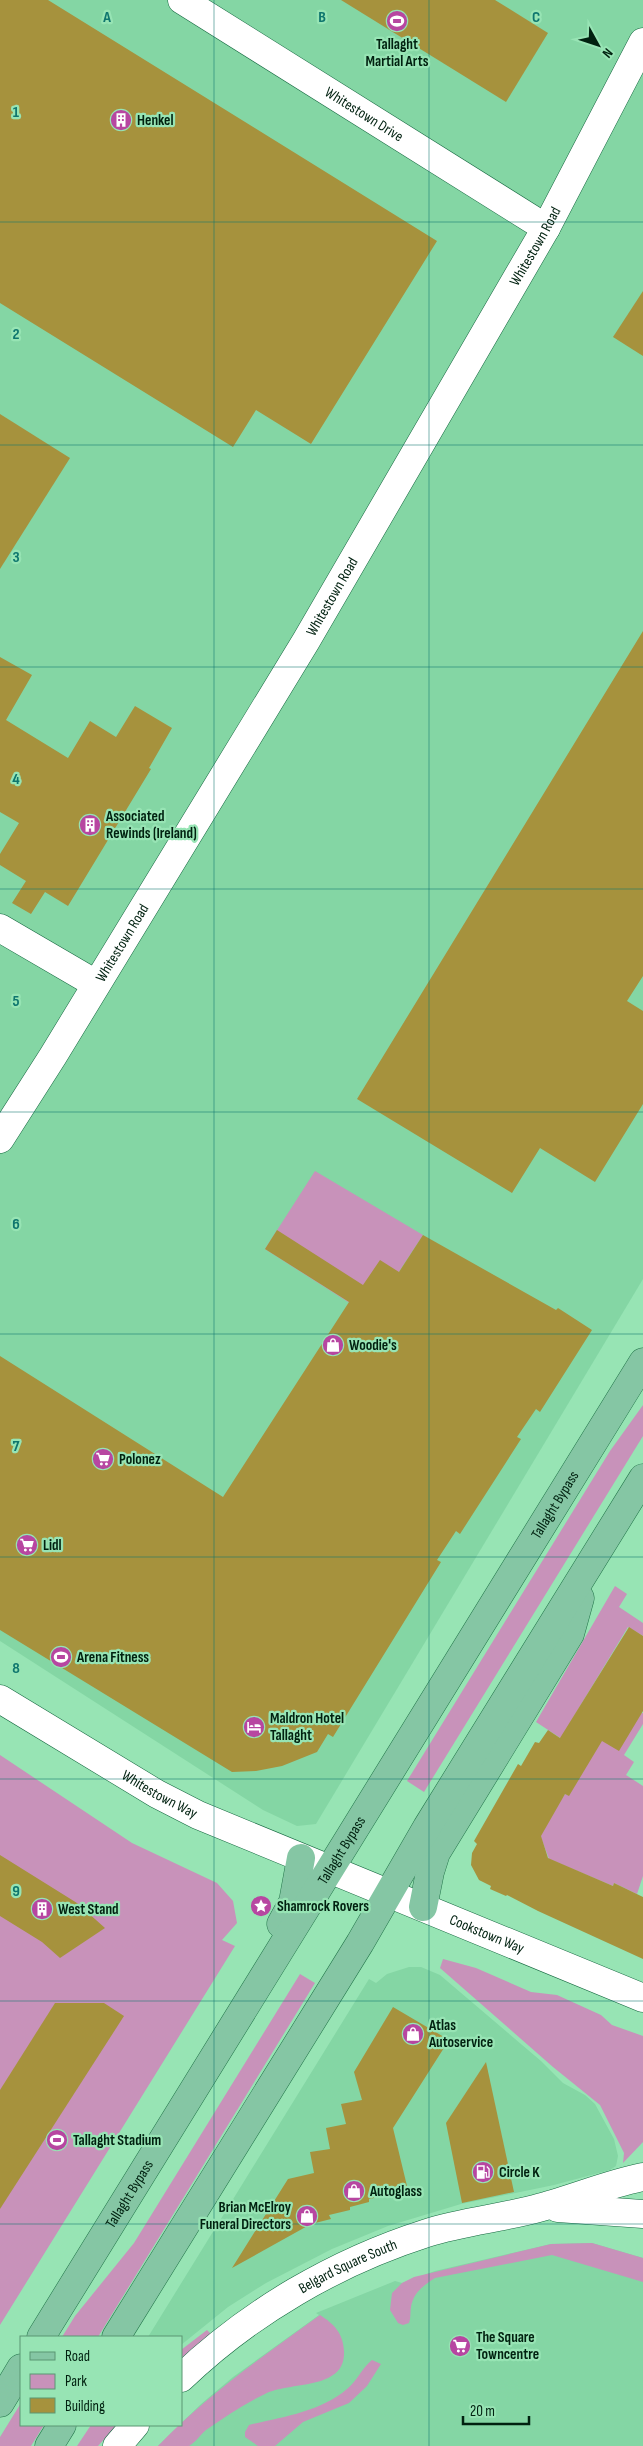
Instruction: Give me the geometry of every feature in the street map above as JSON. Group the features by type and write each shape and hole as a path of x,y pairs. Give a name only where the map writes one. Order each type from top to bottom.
{"main road":[{"name":"Tallaght Bypass","path":"42,2336 332,1869 643,1362"},
{"path":"117,2336 389,1893 427,1827 643,1478"},
{"path":"424,1908 430,1872 436,1853 570,1634 587,1570"},
{"path":"146,2168 175,2097 289,1910 295,1894 301,1858"},
{"path":"0,2403 20,2370"},
{"path":"49,2446 61,2426"}],"street":[{"name":"Whitestown Drive","path":"182,0 546,228"},
{"name":"Whitestown Road","path":"0,1139 306,641 546,228 643,42"},
{"path":"0,928 96,984"},
{"name":"Whitestown Way","path":"0,1699 157,1794 207,1819 332,1869"},
{"name":"Cookstown Way","path":"332,1869 643,1998"},
{"name":"Belgard Square South","path":"182,2377 241,2327 298,2289 352,2263 427,2233 542,2207 621,2181 643,2176"},
{"name":"Belgard Square South","path":"542,2207 643,2214"},
{"path":"117,2446 133,2426"}],"shaded area":[{"path":"0,0 643,0 643,1279 316,1824 297,1826 263,1810 0,1641"},
{"path":"409,1967 421,1967 440,1975 541,2061 563,2083 585,2095 595,2104 614,2139 618,2156 616,2166 610,2170 554,2185 461,2204 388,2226 332,2249 266,2283 228,2307 182,2344 182,2336 149,2336 369,1979 376,1983 387,1974"},
{"name":"The Square Towncentre","path":"592,2243 643,2258 643,2446 158,2446 178,2426 182,2426 182,2423 201,2404 233,2377 319,2315 316,2313 395,2281 402,2283 435,2271 551,2244"}],"green space":[{"path":"315,1171 423,1235 370,1316 265,1249"},
{"path":"643,1405 643,1436 424,1792 407,1781 610,1451"},
{"path":"615,1586 627,1594 619,1607 643,1623 643,1636 628,1627 571,1721 643,1713 643,1724 624,1755 634,1762 626,1775 643,1786 643,1876 637,1894 614,1883 613,1886 549,1859 539,1832 565,1794 569,1795 591,1758 536,1722"},
{"name":"Tallaght Stadium","path":"0,1755 132,1843 217,1883 233,1901 237,1923 222,1940 235,1946 0,2325"},
{"path":"443,1959 476,1968 531,1992 557,1995 601,2015 612,2025 643,2036 643,2142 623,2163 624,2153 600,2105 553,2067 440,1968"},
{"path":"300,1974 315,1983 99,2336 63,2336 75,2316 134,2243"},
{"path":"592,2243 643,2258 643,2282 552,2255 435,2278 423,2287 414,2298 409,2323 403,2325 398,2323 390,2310 392,2293 402,2283 414,2277 551,2244"},
{"path":"320,2315 330,2322 342,2339 344,2351 342,2364 336,2373 326,2379 265,2394 242,2406 206,2430 189,2446 158,2446 178,2426 182,2426 182,2423 215,2393"},
{"path":"207,2330 212,2335 182,2363 182,2349"},
{"path":"372,2360 381,2364 367,2386 349,2403 303,2422 275,2446 258,2446 245,2437 245,2432 249,2425 300,2413 336,2397 351,2386"},
{"path":"20,2405 20,2426 43,2426 31,2446 0,2446 0,2437"},
{"path":"90,2426 116,2426 98,2446 77,2446"}],"building":[{"name":"Henkel","path":"0,0 48,0 437,241 311,444 256,410 233,447 0,303"},
{"path":"341,0 495,0 548,33 506,102"},
{"path":"643,291 643,356 613,337"},
{"path":"0,414 70,458 0,569"},
{"path":"643,631 643,976 627,1001 643,1011 643,1104 595,1182 540,1148 512,1193 357,1099"},
{"path":"0,657 32,675 6,720 68,758 90,721 116,737 135,706 172,728 149,768 151,769 68,906 45,892 31,914 12,903 26,881 0,865 0,854 19,823 0,812"},
{"path":"277,1230 363,1285 380,1260 399,1272 423,1235 556,1310 558,1308 592,1330 540,1412 536,1409 517,1437 521,1439 460,1534 456,1531 437,1560 441,1562 333,1737 328,1734 317,1752 282,1766 256,1771 232,1772 0,1630 0,1356 223,1497 349,1302 265,1249"},
{"path":"629,1627 643,1636 643,1711 619,1751 602,1741 569,1796 565,1794 541,1836 548,1858 613,1886 614,1883 643,1897 643,1959 507,1895 490,1889 491,1886 479,1880 471,1865 472,1853 477,1844 474,1841 518,1764 521,1766 535,1742 539,1743 548,1730 560,1738"},
{"name":"West Stand","path":"0,1855 77,1903 105,1928 60,1958 42,1942 0,1916"},
{"path":"55,2003 104,2003 124,2016 0,2209 0,2090"},
{"path":"393,2007 449,2040 393,2128 407,2186 387,2191 389,2195 369,2199 369,2202 350,2207 350,2210 329,2215 331,2219 311,2224 232,2268 288,2179 314,2173 310,2152 330,2149 326,2128 346,2124 341,2104 362,2100 354,2072"},
{"path":"486,2062 514,2192 462,2203 446,2123"}],"place":[{"name":"Tallaght Martial Arts","path":"397,21"},
{"name":"Henkel","path":"121,120"},
{"name":"Associated Rewinds (Ireland)","path":"90,825"},
{"name":"Woodie's","path":"333,1345"},
{"name":"Polonez","path":"103,1459"},
{"name":"Lidl","path":"27,1545"},
{"name":"Arena Fitness","path":"61,1657"},
{"name":"Maldron Hotel Tallaght","path":"254,1727"},
{"name":"Shamrock Rovers","path":"261,1906"},
{"name":"West Stand","path":"42,1909"},
{"name":"Atlas Autoservice","path":"413,2034"},
{"name":"Tallaght Stadium","path":"57,2140"},
{"name":"Circle K","path":"483,2172"},
{"name":"Autoglass","path":"354,2191"},
{"name":"Brian McElroy Funeral Directors","path":"307,2216"},
{"name":"The Square Towncentre","path":"460,2346"}]}
